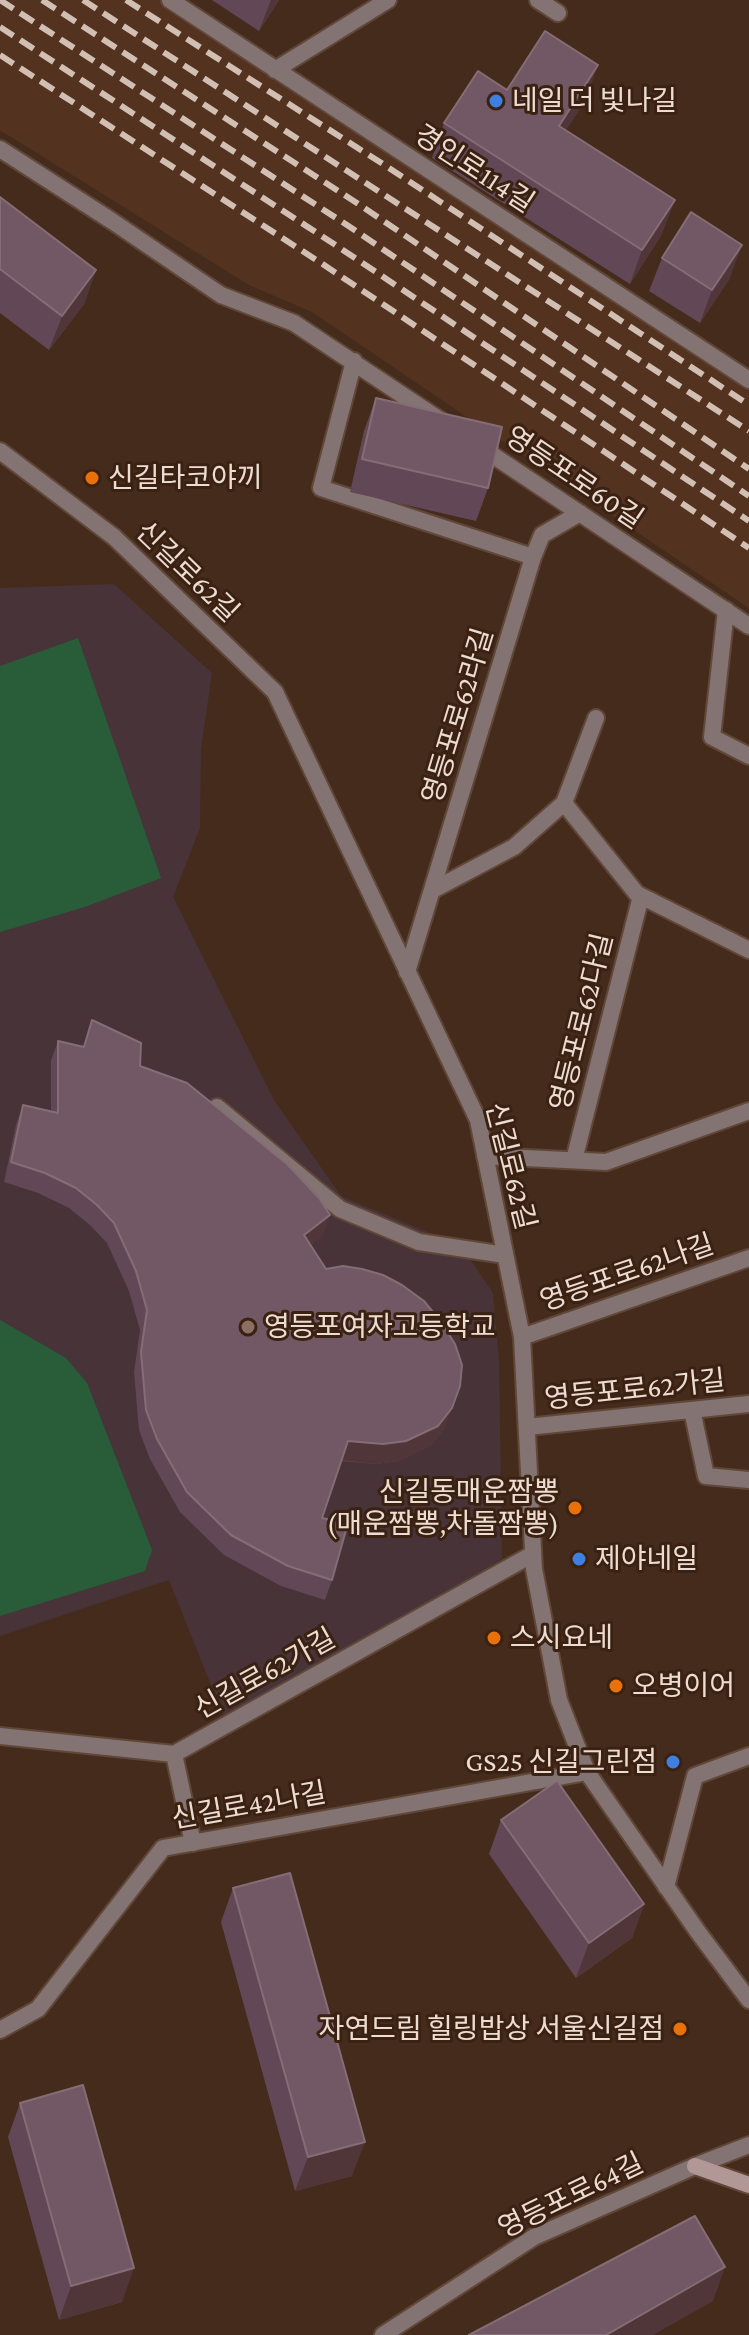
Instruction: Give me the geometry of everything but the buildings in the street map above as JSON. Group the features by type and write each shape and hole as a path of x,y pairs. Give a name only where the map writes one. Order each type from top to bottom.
{"main road":[{"path":"695,2166 749,2185"}],"street":[{"name":"경인로114길","path":"170,0 749,380"},
{"path":"275,70 388,0"},
{"path":"538,0 558,13"},
{"name":"영등포로60길","path":"0,149 221,295 294,323 354,361 749,626"},
{"path":"354,361 321,488 533,557"},
{"name":"신길로62길","path":"0,451 114,537 275,692 478,1120 522,1337 534,1569 559,1700 587,1772 749,2000"},
{"name":"영등포로62라길","path":"407,972 533,557 542,535 580,513"},
{"path":"726,610 712,737 749,756"},
{"path":"433,890 514,847 564,803 596,718"},
{"path":"564,803 641,896 749,950"},
{"name":"영등포로62다길","path":"574,1160 641,896"},
{"path":"217,1107 340,1209 419,1242 505,1255"},
{"path":"485,1156 606,1162 749,1111"},
{"name":"영등포로62나길","path":"522,1337 749,1258"},
{"name":"영등포로62가길","path":"527,1427 749,1404"},
{"path":"692,1410 706,1476 749,1480"},
{"name":"신길로62가길","path":"0,1736 174,1754 533,1554"},
{"path":"174,1754 193,1843"},
{"path":"666,1887 695,1776 749,1756"},
{"name":"신길로42나길","path":"0,2030 38,2009 163,1848 587,1772"},
{"name":"영등포로64길","path":"383,2335 534,2237 749,2145"}],"shaded area":[{"path":"0,0 171,0 749,386 749,608 312,312 249,285 0,130"},
{"name":"영등포여자고등학교","path":"114,584 212,673 201,749 200,828 173,897 274,1100 341,1196 461,1246 493,1293 499,1361 502,1559 229,1730 169,1580 0,1636 0,588"}],"green space":[{"path":"78,638 161,878 85,907 0,932 0,666"},
{"path":"0,1320 66,1358 87,1383 152,1550 145,1571 0,1616"}],"railway":[{"path":"0,0 347,225 749,496"},
{"path":"42,0 360,205 749,469"},
{"path":"83,0 749,431"},
{"path":"126,0 386,166 749,405"},
{"path":"0,27 334,244 749,521"},
{"path":"0,55 321,263 749,548"}],"place":[{"name":"네일 더 빛나길","path":"496,101"},
{"name":"신길타코야끼","path":"92,478"},
{"name":"영등포여자고등학교","path":"248,1327"},
{"name":"신길동매운짬뽕 (매운짬뽕,차돌짬뽕)","path":"575,1508"},
{"name":"제야네일","path":"579,1559"},
{"name":"스시요네","path":"494,1638"},
{"name":"오병이어","path":"616,1686"},
{"name":"GS25 신길그린점","path":"673,1762"},
{"name":"자연드림 힐링밥상 서울신길점","path":"680,2029"}]}
